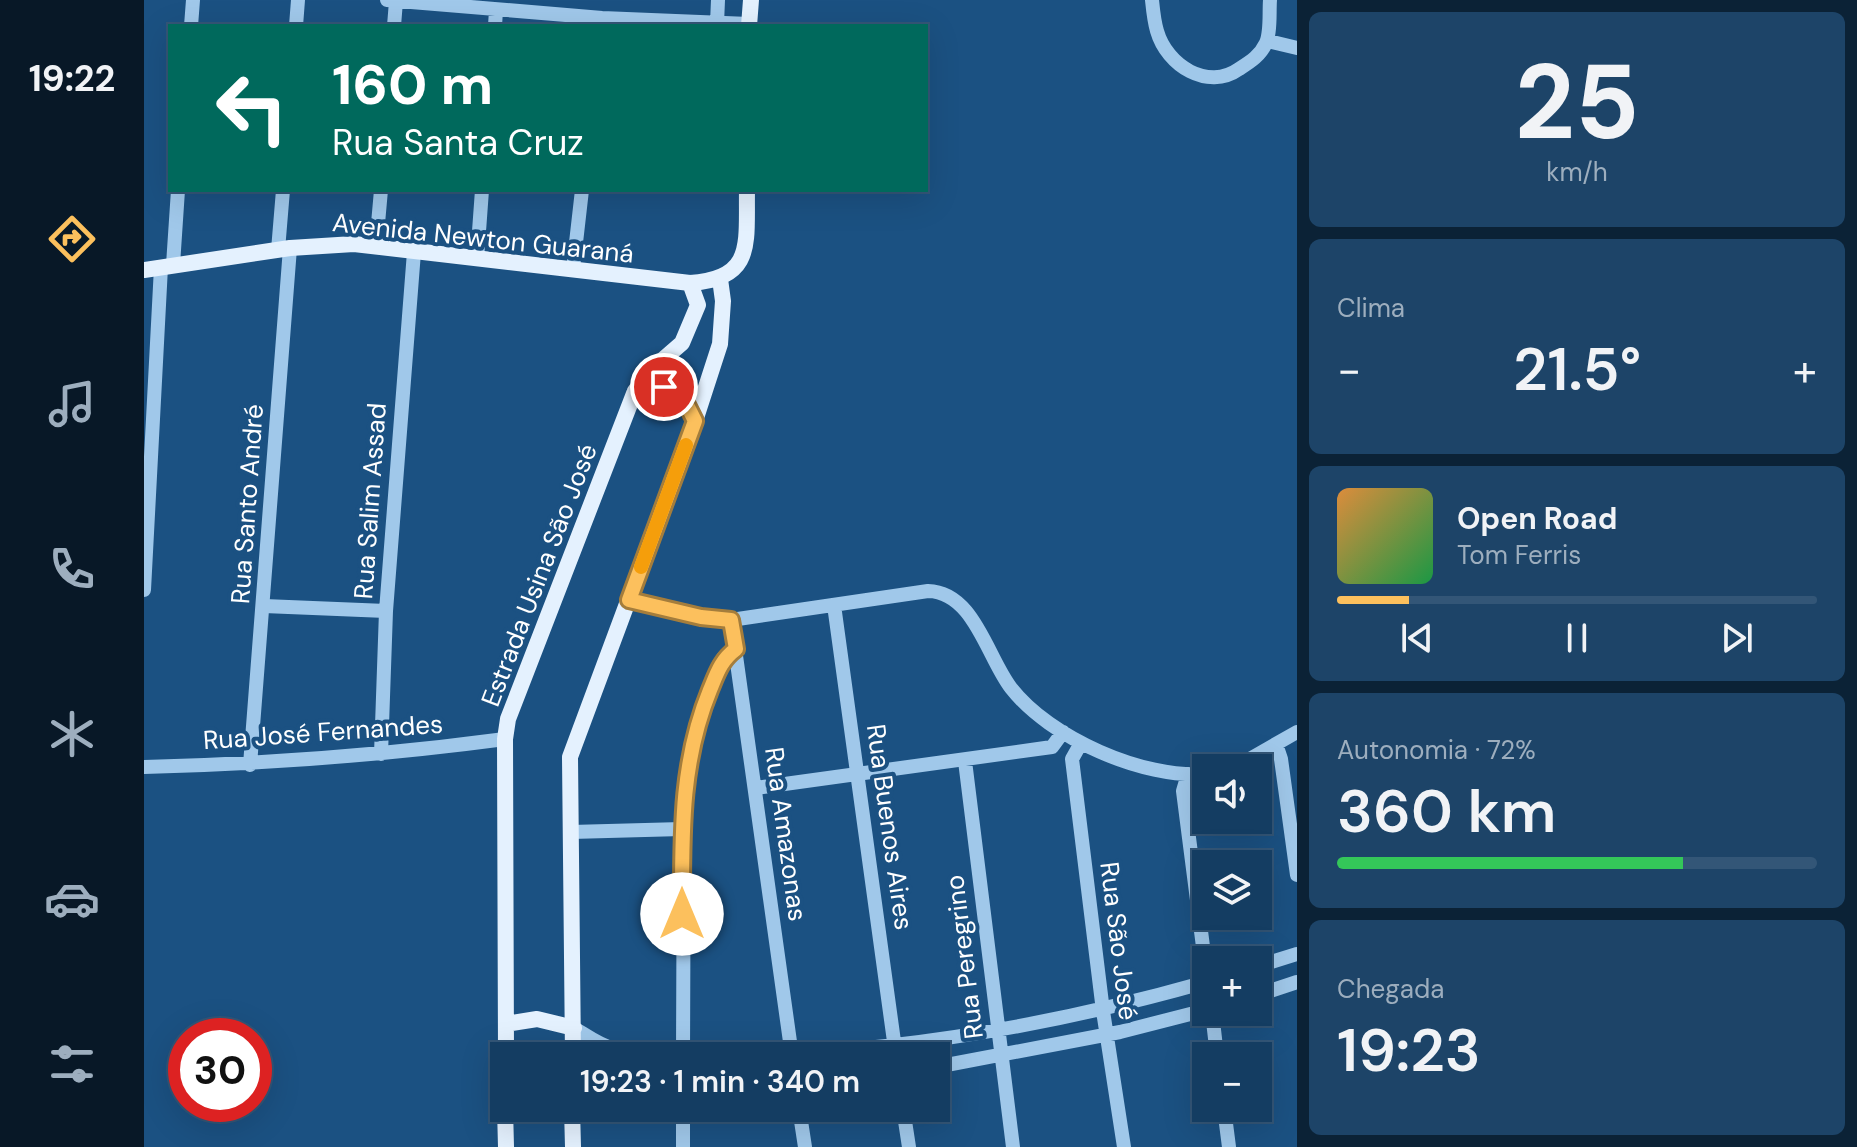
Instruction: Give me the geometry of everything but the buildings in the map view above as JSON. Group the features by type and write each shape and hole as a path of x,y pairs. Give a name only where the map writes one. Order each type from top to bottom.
{"main road":[{"path":"749,24 751,0"},
{"path":"574,1042 570,757 695,421 720,344 723,301 720,279 740,262 745,248 747,192"},
{"name":"Avenida Newton Guaraná","path":"144,270 284,249 376,246 690,283 720,279"},
{"name":"Estrada Usina São José","path":"506,1042 505,739 508,719 635,391 651,370 682,343 698,305 690,283"},
{"path":"635,391 664,387 680,391 695,421"},
{"path":"506,1024 537,1019 574,1028"},
{"path":"505,1122 506,1147"},
{"path":"572,1122 573,1147"}],"street":[{"path":"191,24 193,0"},
{"path":"296,24 298,0"},
{"path":"387,0 439,1 602,22 717,24 718,0"},
{"path":"1152,0 1162,43 1176,61 1194,74 1211,79 1231,75 1256,58 1268,41 1270,0"},
{"path":"394,24 396,1"},
{"path":"495,24 496,10"},
{"path":"1268,41 1297,48"},
{"path":"144,590 167,266 178,192"},
{"name":"Rua Santo André","path":"250,765 264,606 284,249 283,192"},
{"path":"376,246 381,192"},
{"path":"477,259 482,192"},
{"path":"573,269 582,192"},
{"name":"Rua Salim Assad","path":"381,754 386,611 414,252"},
{"path":"629,600 701,617 731,620 928,591 949,595 966,612 1010,687 1033,710 1081,743 1163,771 1192,774"},
{"name":"Rua Buenos Aires","path":"834,605 894,1042"},
{"path":"264,606 386,611"},
{"name":"Rua Amazonas","path":"731,620 790,1042"},
{"path":"683,1042 684,789 696,729 723,658 736,649"},
{"path":"756,788 1052,747 1063,732"},
{"path":"1258,754 1297,732"},
{"name":"Rua José Fernandes","path":"144,767 250,765 505,739"},
{"name":"Rua São José","path":"1081,743 1072,759 1103,1011 1124,1147"},
{"path":"1276,744 1281,759 1297,875"},
{"name":"Rua Peregrino","path":"965,761 1013,1147"},
{"path":"1188,774 1183,791 1203,946"},
{"path":"571,832 682,829"},
{"path":"1272,962 1297,954"},
{"path":"1272,990 1297,982"},
{"path":"943,1042 1103,1011 1192,986"},
{"path":"950,1065 1001,1057 1192,1015"},
{"path":"574,1028 594,1042"},
{"path":"683,1122 683,1147"},
{"path":"801,1122 805,1147"},
{"path":"905,1122 909,1147"},
{"path":"1226,1122 1229,1147"},
{"path":"683,1131 692,1147"}],"slow traffic":[{"path":"641,567 686,445"}],"route":[{"path":"664,387 680,391 695,421 629,600 701,617 731,620 736,649 723,658 702,710 691,749 682,809 682,914"}]}
